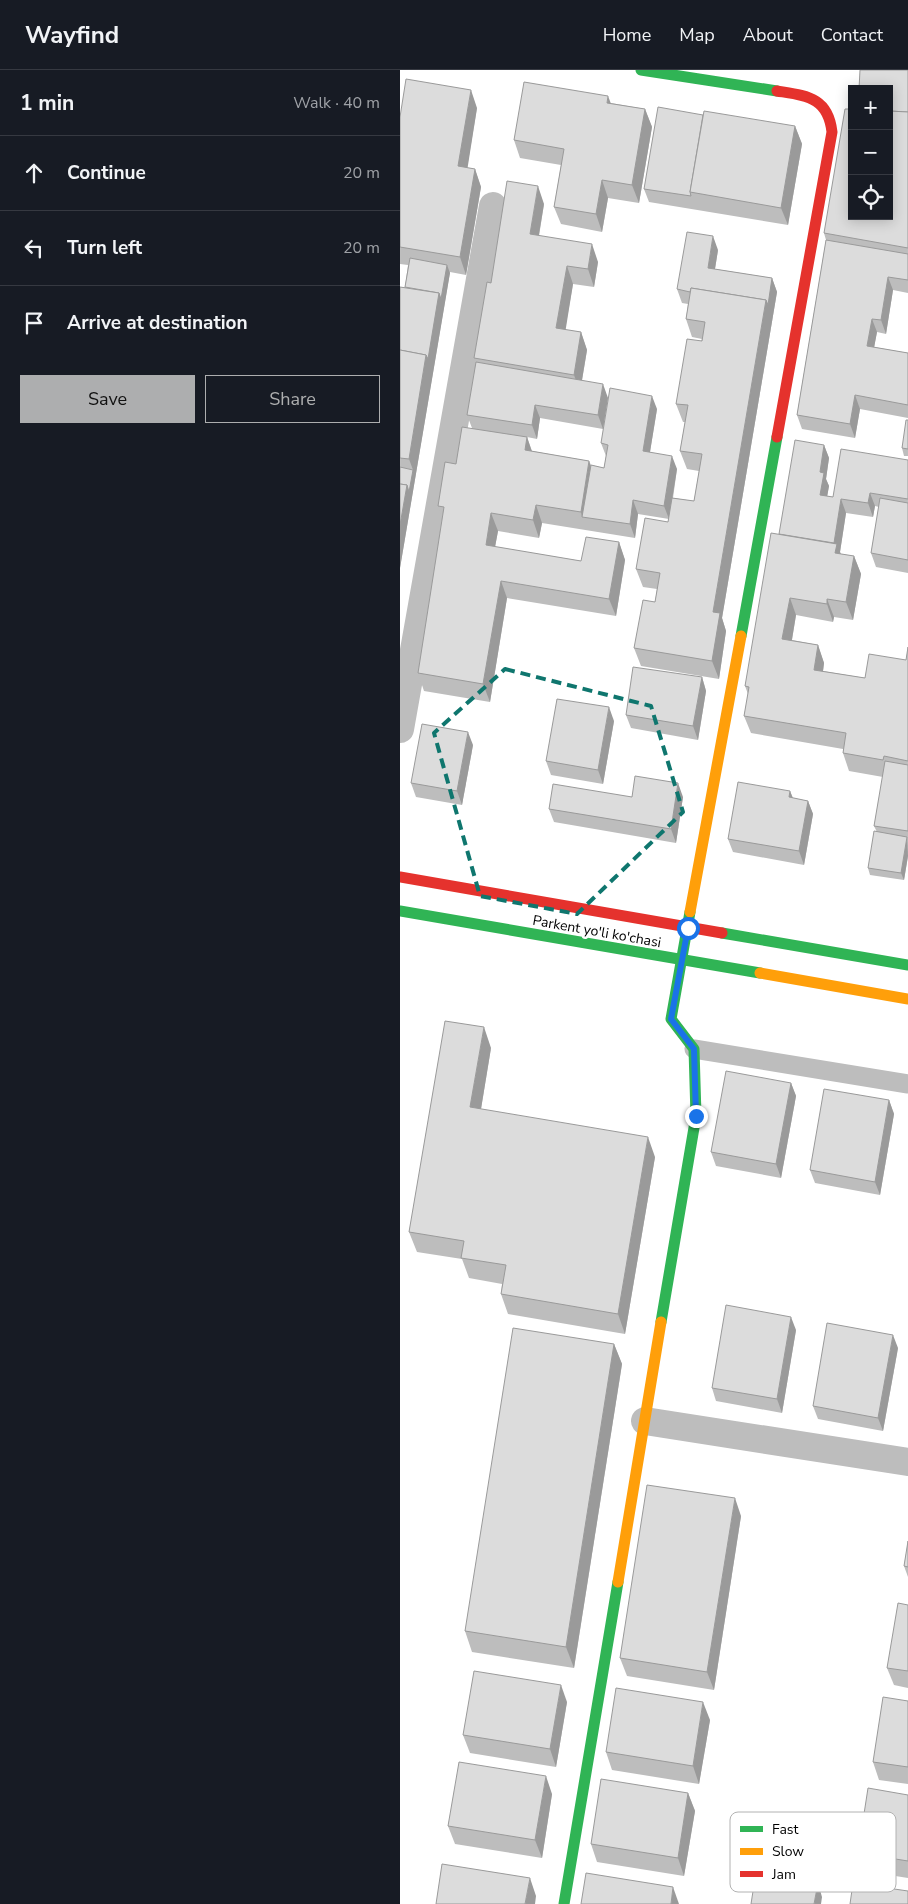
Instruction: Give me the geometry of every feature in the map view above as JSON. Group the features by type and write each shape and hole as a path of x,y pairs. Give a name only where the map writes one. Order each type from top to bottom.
{"street":[{"path":"564,1904 696,1116 694,1049 671,1019 832,132 831,114 820,102 799,95 641,70"},
{"path":"400,729 493,206"},
{"name":"Parkent yo'li ko'chasi","path":"400,877 908,965"},
{"name":"Parkent yo'li ko'chasi","path":"400,911 682,962 908,1000"},
{"path":"645,1421 908,1462"}],"lane":[{"path":"694,1049 908,1084"}],"highlighted area":[{"path":"505,669 651,706 683,812 577,914 480,896 434,733"}],"building":[{"path":"860,70 908,70 908,112 893,111 893,85 859,85"},
{"path":"406,79 471,90 458,166 475,169 460,257 400,247 400,117"},
{"path":"524,82 608,96 607,103 645,109 632,185 602,180 596,214 554,207 564,149 514,140"},
{"path":"658,107 703,115 690,192 691,196 644,189"},
{"path":"845,109 848,109 848,220 893,220 893,111 908,112 908,248 824,233"},
{"path":"704,111 795,126 781,208 690,192"},
{"path":"507,181 538,186 530,234 592,244 588,269 567,266 556,328 581,332 574,375 474,358 487,282 491,283"},
{"path":"687,232 713,236 708,268 772,278 768,305 766,300 691,288 690,292 677,289"},
{"path":"826,240 908,254 908,280 888,277 881,320 872,319 867,346 908,353 908,405 855,395 850,424 797,415"},
{"path":"410,258 447,265 441,299 439,293 405,287"},
{"path":"400,287 439,293 428,359 426,355 400,350"},
{"path":"691,288 766,300 713,612 720,613 712,661 634,648 643,600 655,602 660,573 636,569 645,518 668,522 672,498 694,501 702,454 680,451 688,405 676,404 687,339 702,341 705,322 686,319"},
{"path":"400,350 426,355 409,459 400,458"},
{"path":"476,362 603,384 598,415 535,405 532,425 467,415"},
{"path":"610,388 652,396 643,451 672,456 664,506 633,500 630,524 582,517 591,465 604,468 608,445 601,443"},
{"path":"906,420 908,420 908,449 902,448"},
{"path":"462,427 527,437 525,450 589,461 581,512 536,505 533,520 491,513 486,545 581,561 586,537 619,542 609,599 501,581 483,684 418,673 444,507 438,506 445,462 456,464"},
{"path":"795,440 824,445 820,472 824,473 820,495 833,497 841,449 908,460 908,499 870,493 868,503 841,499 834,543 779,534"},
{"path":"400,467 413,470 409,492 407,485 400,484"},
{"path":"400,484 407,485 400,525"},
{"path":"880,498 908,503 908,560 871,553"},
{"path":"771,533 837,544 835,553 854,556 846,602 827,599 827,604 790,598 782,639 818,645 814,670 865,678 869,654 906,660 908,647 908,761 884,756 883,760 843,753 846,733 744,716 749,687 745,686"},
{"path":"633,667 702,677 693,726 626,715"},
{"path":"557,699 609,707 598,770 546,761"},
{"path":"422,724 468,732 457,791 411,783"},
{"path":"885,761 908,765 908,831 874,826"},
{"path":"635,776 678,783 671,829 549,809 553,784 632,797"},
{"path":"738,782 790,791 789,797 808,801 799,851 728,839"},
{"path":"874,831 907,837 901,873 868,868"},
{"path":"445,1021 484,1027 470,1107 648,1137 618,1314 501,1294 506,1265 461,1258 464,1241 409,1232"},
{"path":"726,1071 791,1083 776,1164 711,1152"},
{"path":"824,1089 889,1100 875,1182 810,1170"},
{"path":"726,1305 791,1317 777,1399 712,1388"},
{"path":"827,1323 893,1335 878,1418 813,1406"},
{"path":"513,1328 614,1344 566,1647 465,1631"},
{"path":"647,1485 735,1498 707,1672 620,1658"},
{"path":"908,1541 908,1567 904,1566"},
{"path":"898,1603 908,1605 908,1671 887,1668"},
{"path":"474,1671 561,1685 550,1749 463,1735"},
{"path":"616,1688 703,1702 693,1766 606,1752"},
{"path":"883,1697 908,1701 908,1767 873,1762"},
{"path":"459,1762 546,1776 535,1840 448,1826"},
{"path":"601,1779 688,1793 678,1858 591,1844"},
{"path":"868,1788 908,1795 908,1861 896,1859 896,1812 864,1812"},
{"path":"442,1864 530,1878 525,1904 436,1904"},
{"path":"586,1873 673,1887 671,1904 581,1904"},
{"path":"896,1889 908,1891 908,1904 850,1904 852,1892 896,1892"},
{"path":"753,1892 816,1892 814,1904 751,1904"}],"traffic: fast":[{"path":"641,70 777,91"},
{"path":"741,636 777,437"},
{"path":"400,911 760,973"},
{"path":"661,1322 696,1116 694,1049 671,1019 690,912"},
{"path":"722,933 908,965"},
{"path":"564,1904 618,1582"}],"traffic: slow":[{"path":"690,912 741,636"},
{"path":"760,973 908,999"},
{"path":"618,1582 661,1322"}],"traffic: jam":[{"path":"777,91 807,97 821,105 830,120 832,132 777,437"},
{"path":"400,877 722,933"}],"route":[{"path":"688,928 671,1019 694,1049 696,1116"}]}
